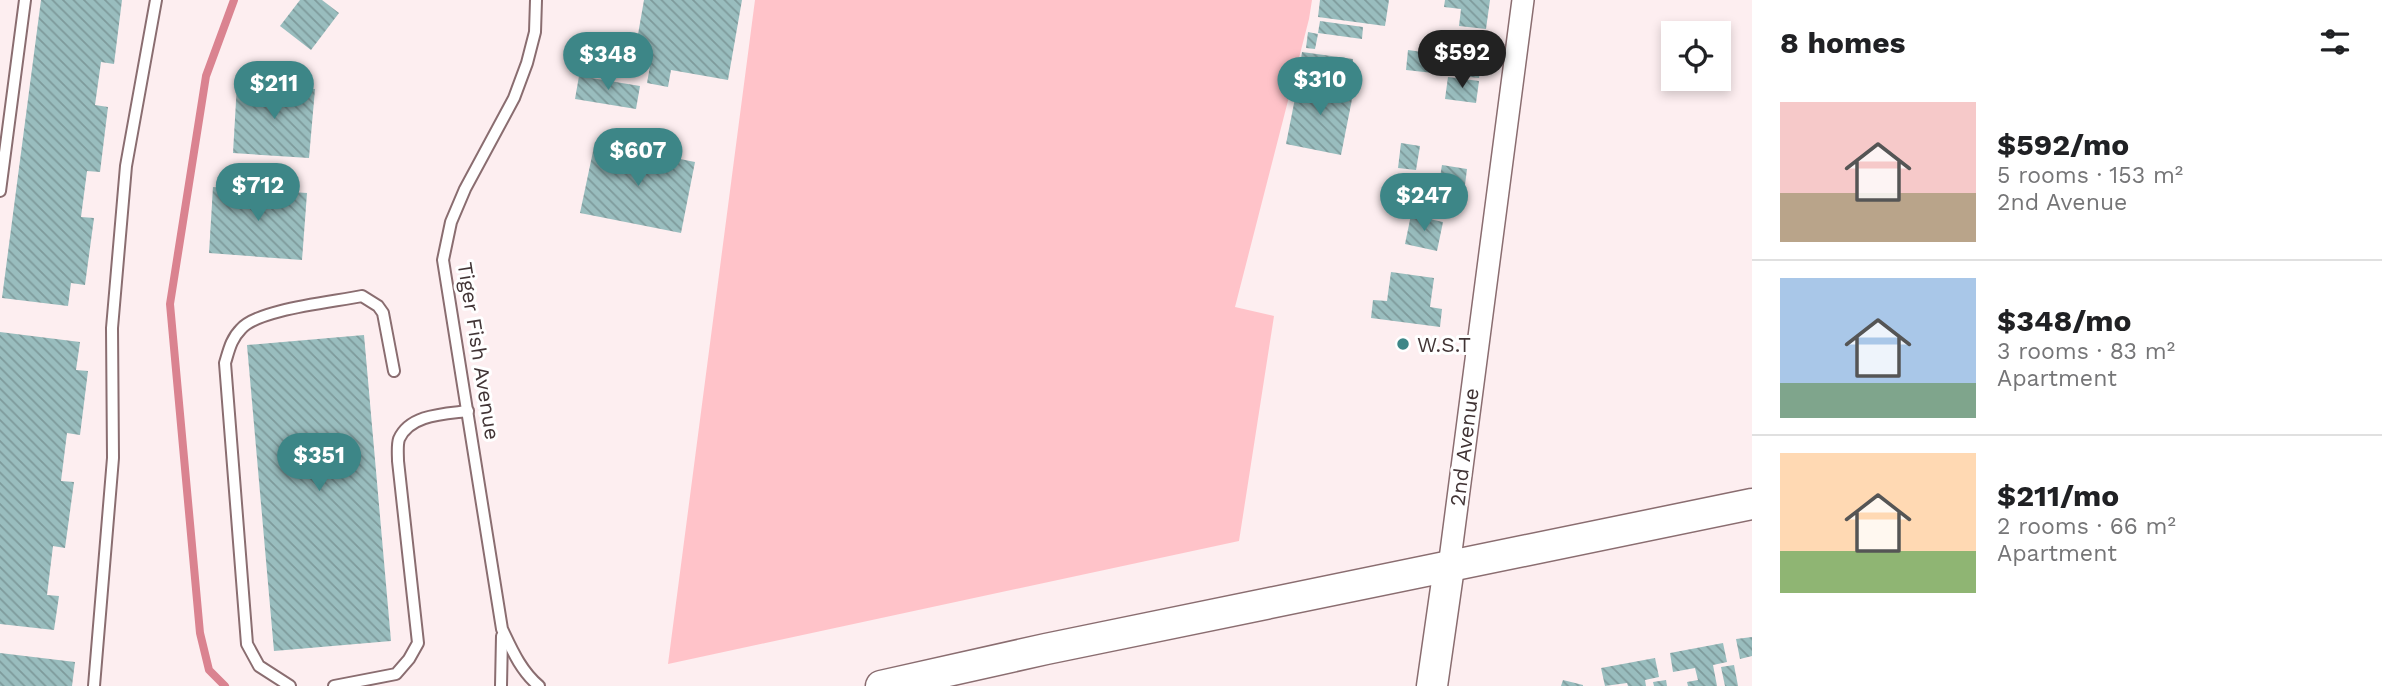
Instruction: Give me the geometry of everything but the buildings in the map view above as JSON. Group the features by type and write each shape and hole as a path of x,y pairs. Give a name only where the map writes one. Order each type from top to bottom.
{"main road":[{"path":"881,686 1752,505"},
{"name":"2nd Avenue","path":"1432,686 1449,567"}],"street":[{"name":"2nd Avenue","path":"1449,567 1523,0"}],"lane":[{"path":"0,191 25,0"},
{"path":"94,686 113,458 112,328 126,166 156,0"},
{"name":"Tiger Fish Avenue","path":"498,598 443,260 451,222 465,188 514,98 527,63 536,32 536,0"},
{"path":"290,686 259,666 247,644 225,363 231,342 243,326 267,314 362,296 378,306 383,313 394,371"},
{"path":"334,686 396,674 410,659 418,643 398,461 399,439 412,424 427,417 468,411"},
{"path":"498,598 503,657 501,686"},
{"path":"498,598 502,629 516,658 529,678 539,686"}],"shaded area":[{"path":"755,0 1312,0 1235,307 1274,316 1239,541 668,664"}],"waterway":[{"path":"225,686 209,670 200,633 170,304 206,76 234,0"}],"place":[{"name":"W.S.T","path":"1403,344"}]}
